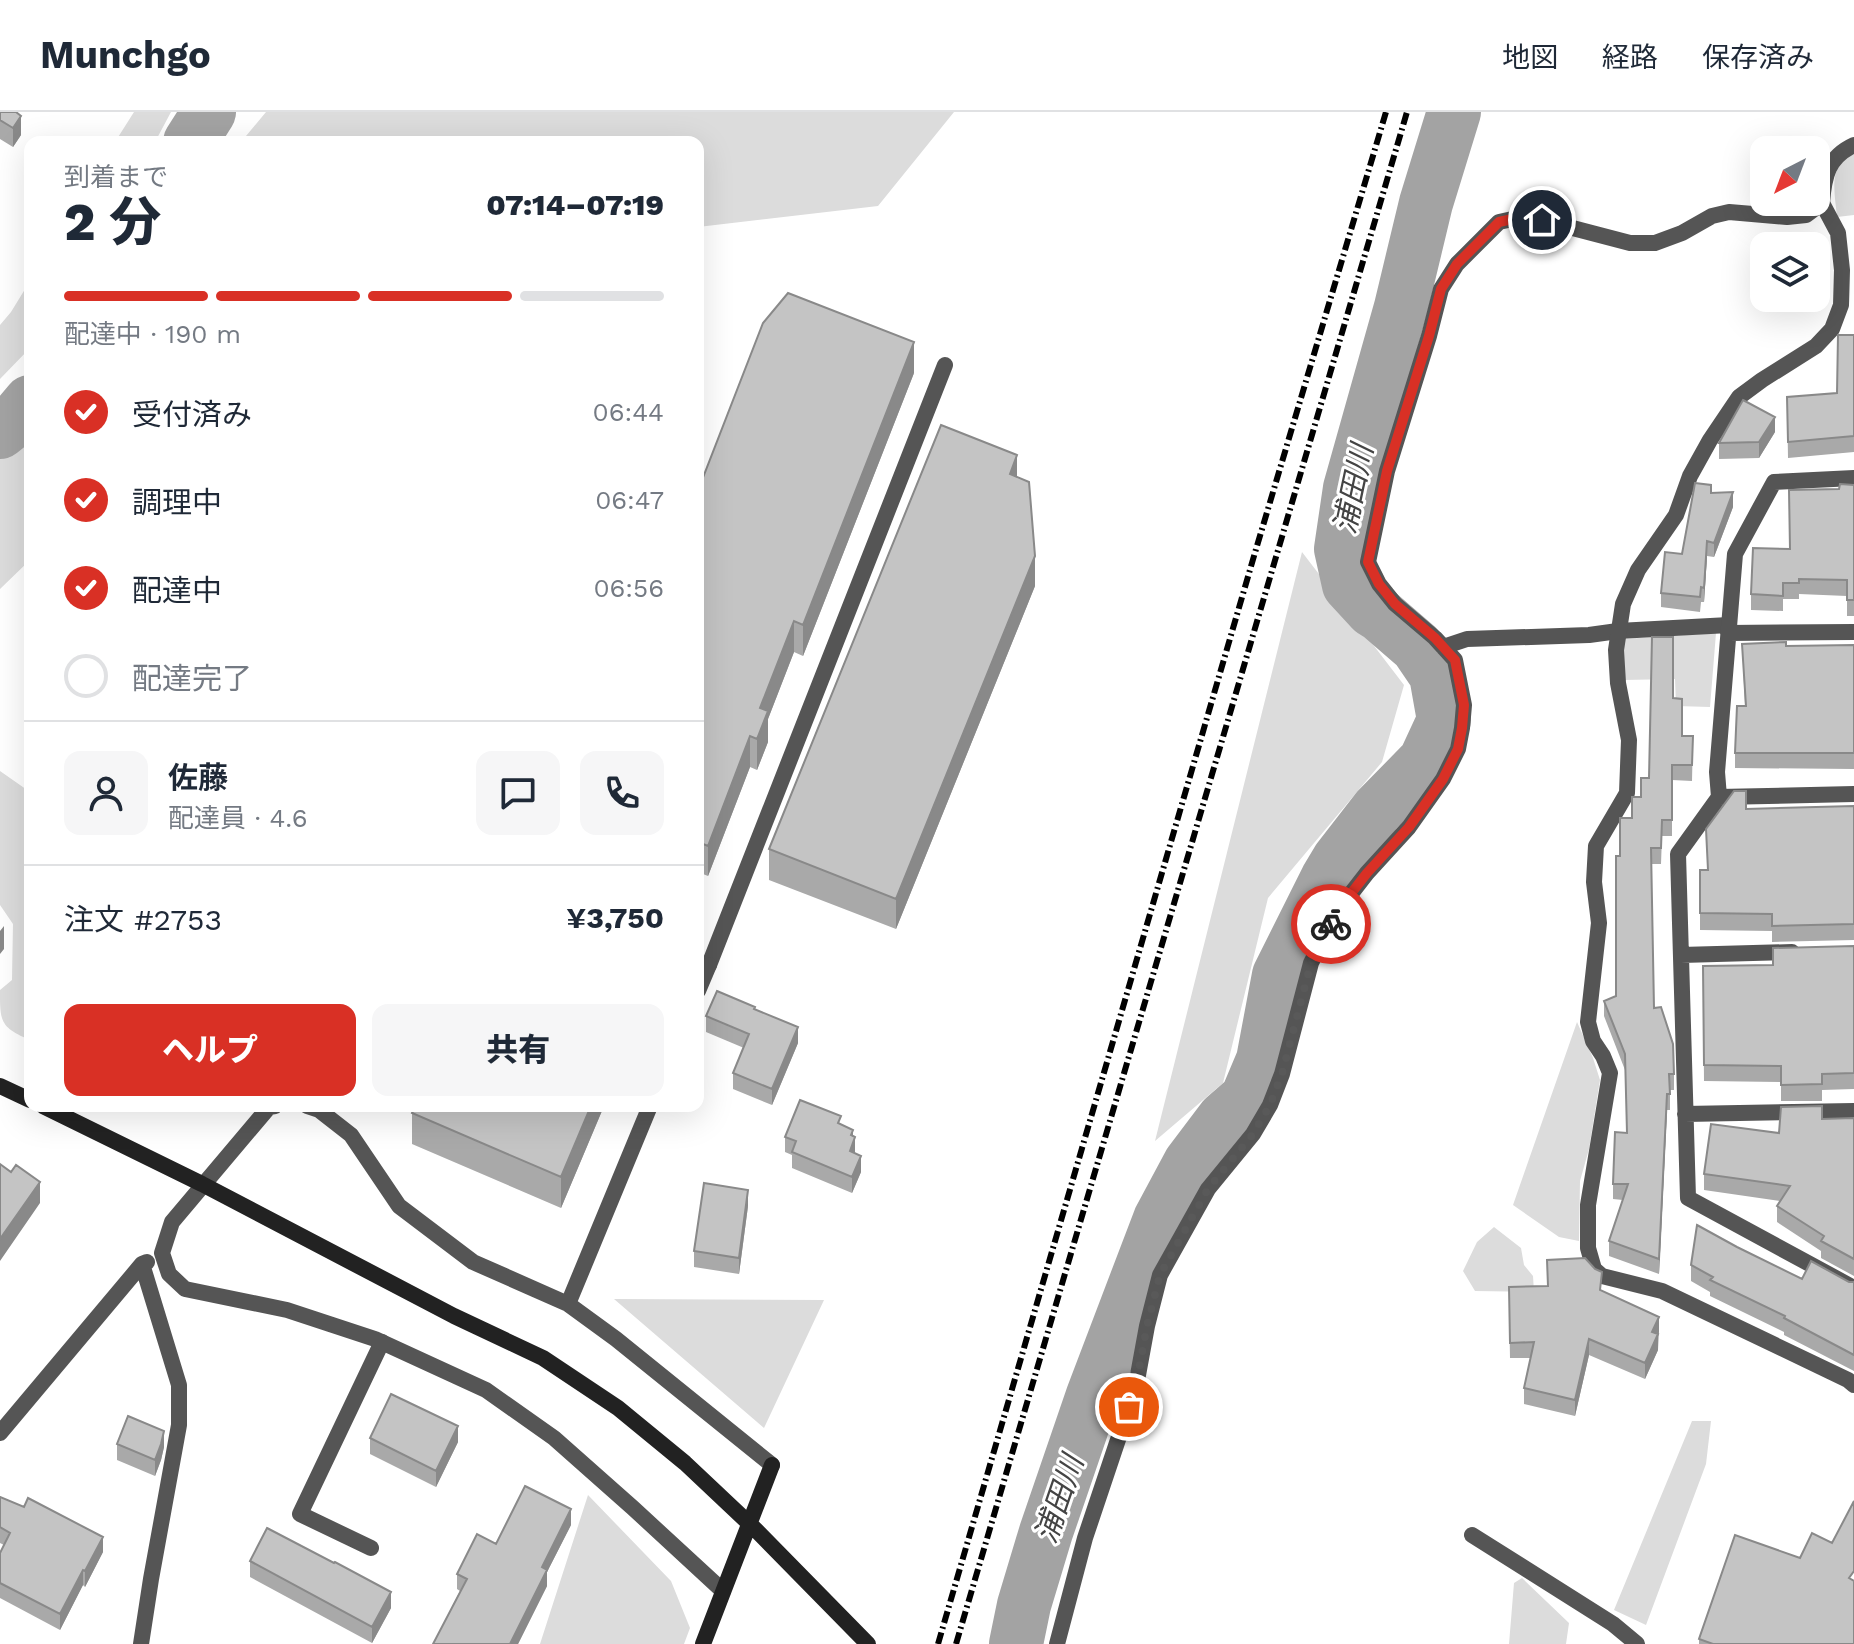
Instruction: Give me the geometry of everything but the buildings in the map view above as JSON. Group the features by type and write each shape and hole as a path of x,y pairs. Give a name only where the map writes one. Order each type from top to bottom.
{"street":[{"path":"1830,166 1849,146 1854,145"},
{"path":"1057,1644 1085,1538 1136,1386 1160,1275 1208,1189 1253,1134 1270,1105 1282,1074 1311,963 1339,909 1409,827 1443,779 1458,749 1464,705 1455,660 1416,619 1395,604 1379,584 1368,562 1387,471 1441,289 1457,264 1499,222 1517,218 1542,220 1630,243 1655,243 1682,233 1712,216 1729,212 1750,214"},
{"path":"1775,216 1796,216"},
{"path":"1829,216 1838,233 1842,270 1841,305 1832,329 1816,346 1739,397 1710,440 1690,476 1676,515 1638,570 1623,604 1616,650 1618,683 1629,740 1627,793 1596,846 1594,882 1599,923 1588,1022 1593,1041 1610,1073 1588,1205 1588,1248 1594,1269 1602,1276 1662,1291 1854,1385"},
{"path":"704,977 945,365"},
{"path":"1854,478 1774,482 1735,554 1717,772 1719,797 1678,854 1688,1198 1854,1288"},
{"path":"1443,647 1467,639 1589,635 1618,631 1728,629 1854,632"},
{"path":"1719,797 1854,794"},
{"path":"1681,955 1807,952"},
{"path":"0,1086 24,1097"},
{"path":"1685,1114 1854,1111"},
{"path":"55,1112 202,1184 454,1316 543,1358 618,1408 685,1463 868,1644"},
{"path":"265,1112 172,1222 162,1253 169,1274 185,1289 287,1310 382,1342 486,1390 554,1438 723,1591"},
{"path":"322,1112 351,1135 399,1206 473,1262 568,1304 627,1347 772,1465 703,1644"},
{"path":"568,1304 648,1112"},
{"path":"0,1433 142,1264 162,1253"},
{"path":"141,1644 179,1425 179,1385 142,1264"},
{"path":"371,1548 300,1514 382,1342"},
{"path":"1472,1535 1613,1624 1637,1644"}],"shaded area":[{"path":"134,112 171,112 158,136 119,136"},
{"path":"266,112 954,112 878,206 704,226 704,136 246,136"},
{"path":"1854,154 1854,215 1837,217 1836,172 1845,158"},
{"path":"24,291 24,354 0,379 0,325"},
{"path":"24,440 24,566 0,589 0,458"},
{"path":"1302,552 1404,685 1382,762 1268,898 1223,1083 1155,1141"},
{"path":"1716,633 1710,707 1676,706 1675,679 1624,680 1624,639"},
{"path":"0,771 24,788 24,1037 7,1027 0,1009 0,990 12,980 13,924 0,905"},
{"path":"1577,1022 1600,1080 1589,1149 1580,1181 1579,1241 1559,1237 1513,1205"},
{"path":"1494,1227 1521,1248 1524,1265 1533,1276 1534,1292 1475,1291 1463,1271 1477,1242"},
{"path":"614,1299 824,1300 764,1428"},
{"path":"1692,1421 1711,1421 1706,1464 1646,1625 1614,1610"},
{"path":"588,1495 671,1581 690,1628 684,1644 540,1644"},
{"path":"1522,1578 1569,1623 1566,1644 1509,1644 1514,1583"}],"waterway":[{"path":"194,136 209,112"},
{"name":"浦田川","path":"1016,1644 1046,1532 1093,1395 1160,1219 1190,1163 1224,1118 1247,1098 1263,1060 1279,975 1327,879 1377,810 1425,761 1444,720 1436,675 1417,647 1372,610 1349,585 1341,549 1350,488 1401,307 1426,203 1454,112"},
{"path":"0,432 24,409"}],"railway":[{"path":"938,1644 1386,112"},
{"path":"956,1644 1407,112"}],"way so far":[{"path":"1129,1407 1160,1275 1208,1189 1253,1134 1270,1105 1282,1074 1311,963 1331,924"}],"route":[{"path":"1331,924 1339,909 1409,827 1443,779 1458,749 1462,728 1464,705 1455,660 1416,619 1395,604 1379,584 1368,562 1387,471 1441,289 1457,264 1499,222 1517,218 1542,220"}]}
